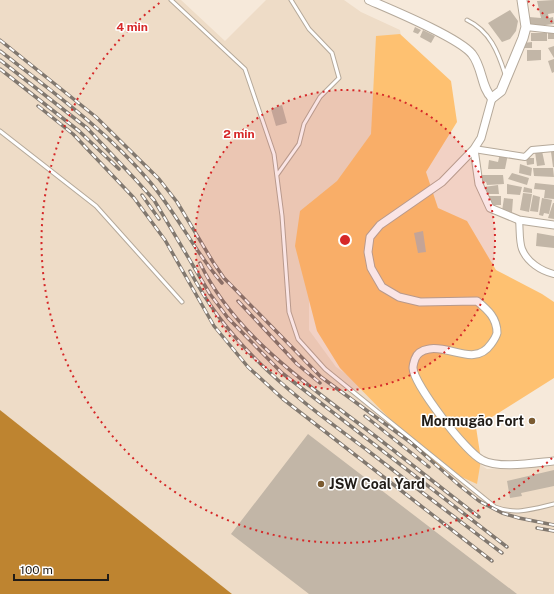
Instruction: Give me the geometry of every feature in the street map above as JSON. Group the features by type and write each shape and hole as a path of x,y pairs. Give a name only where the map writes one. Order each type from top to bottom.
{"main road":[{"path":"369,0 397,12 460,44 471,53 479,64 486,92 492,98 501,92 526,27 522,0"}],"street":[{"path":"526,27 554,30"},
{"path":"492,98 481,138 474,149 442,182 380,225 370,237 368,252 371,268 382,287 399,297 420,302 477,301 489,312 497,326 496,336 490,346 480,353 468,355 434,348 418,354 413,369 420,384 446,424 482,460 508,465 554,461"},
{"path":"474,149 525,156 532,150 554,148"},
{"path":"474,149 479,184 490,208 519,220 554,225"},
{"path":"519,220 522,249 533,264 544,272 554,274"}],"lane":[{"path":"171,0 245,69 274,154 282,216 289,312 298,339 325,369 495,507 506,511 523,512 554,504"},
{"path":"277,174 299,144 304,124 320,97 339,78 332,53 309,29 291,0"},
{"path":"468,20 475,24 496,47 506,78"},
{"path":"0,131 96,206 182,302"}],"shaded area":[{"path":"0,0 181,0 225,41 266,0 344,0 361,12 400,30 410,108 309,273 309,330 336,367 487,469 554,466 554,594 232,594 0,410"},
{"path":"400,34 451,81 457,122 426,172 438,208 467,221 496,270 542,294 554,302 554,378 476,427 481,460 477,484 435,465 340,368 317,331 295,246 300,211 337,181 371,134 376,36"},
{"path":"0,410 232,594 0,594"}],"building":[{"path":"554,0 554,13 548,14 549,18 553,17 554,24 529,27 529,17 541,18 537,1"},
{"path":"510,10 518,21 516,31 510,39 502,42 488,23"},
{"path":"415,27 421,30 418,34 413,32"},
{"path":"423,30 435,36 431,43 420,37"},
{"path":"531,33 547,33 547,41 531,41"},
{"path":"548,33 554,33 554,39 548,39"},
{"path":"532,42 532,48 523,48 523,43"},
{"path":"554,46 554,58 548,48"},
{"path":"527,50 541,50 541,60 527,61"},
{"path":"554,59 554,72 552,73 548,61"},
{"path":"282,105 287,123 276,126 271,109"},
{"path":"542,151 545,165 537,166 535,152"},
{"path":"554,151 554,167 553,167 551,152"},
{"path":"500,153 508,154 505,169 488,169 489,160 498,162"},
{"path":"526,158 534,158 534,164 527,165"},
{"path":"520,164 532,168 531,176 519,173"},
{"path":"533,168 553,168 554,177 534,176"},
{"path":"512,173 529,178 527,185 508,179"},
{"path":"482,175 503,175 504,184 487,185 486,182 482,181"},
{"path":"535,183 554,185 554,199 544,198 545,190 534,189"},
{"path":"507,184 522,187 520,195 507,194"},
{"path":"498,185 499,194 486,194 484,187"},
{"path":"524,187 532,189 532,193 523,192"},
{"path":"523,193 532,194 529,212 520,210"},
{"path":"533,195 540,197 538,212 530,211"},
{"path":"489,196 501,196 501,205 490,205"},
{"path":"504,198 513,199 512,212 502,211"},
{"path":"542,198 552,200 549,214 544,213 543,216 539,215"},
{"path":"554,203 554,219 548,218"},
{"path":"423,231 426,252 418,253 414,233"},
{"path":"537,233 554,236 554,248 536,246"},
{"name":"JSW Coal Yard","path":"308,434 517,594 309,594 231,534"},
{"path":"554,470 554,486 521,493 522,496 510,498 507,481"}],"railway":[{"path":"0,40 96,117 159,179 177,202 224,278 321,377 410,442 479,501 502,513 554,525"},
{"path":"0,51 79,113 133,163 160,194 203,259 222,283"},
{"path":"0,60 87,128 154,200 210,294 228,318 282,373 507,547"},
{"path":"0,69 79,131 119,169"},
{"path":"38,106 73,134 134,198 165,240 214,326 248,367 283,399 492,561"},
{"path":"142,195 159,219"},
{"path":"200,263 214,289 251,335 319,394 479,517"},
{"path":"190,271 206,299 225,325 245,348 291,392 502,553"},
{"path":"238,301 297,364 320,383"},
{"path":"365,416 429,467"},
{"path":"537,528 554,531"}],"place":[{"name":"Mormugão Fort","path":"532,421"},
{"name":"JSW Coal Yard","path":"321,484"}]}
